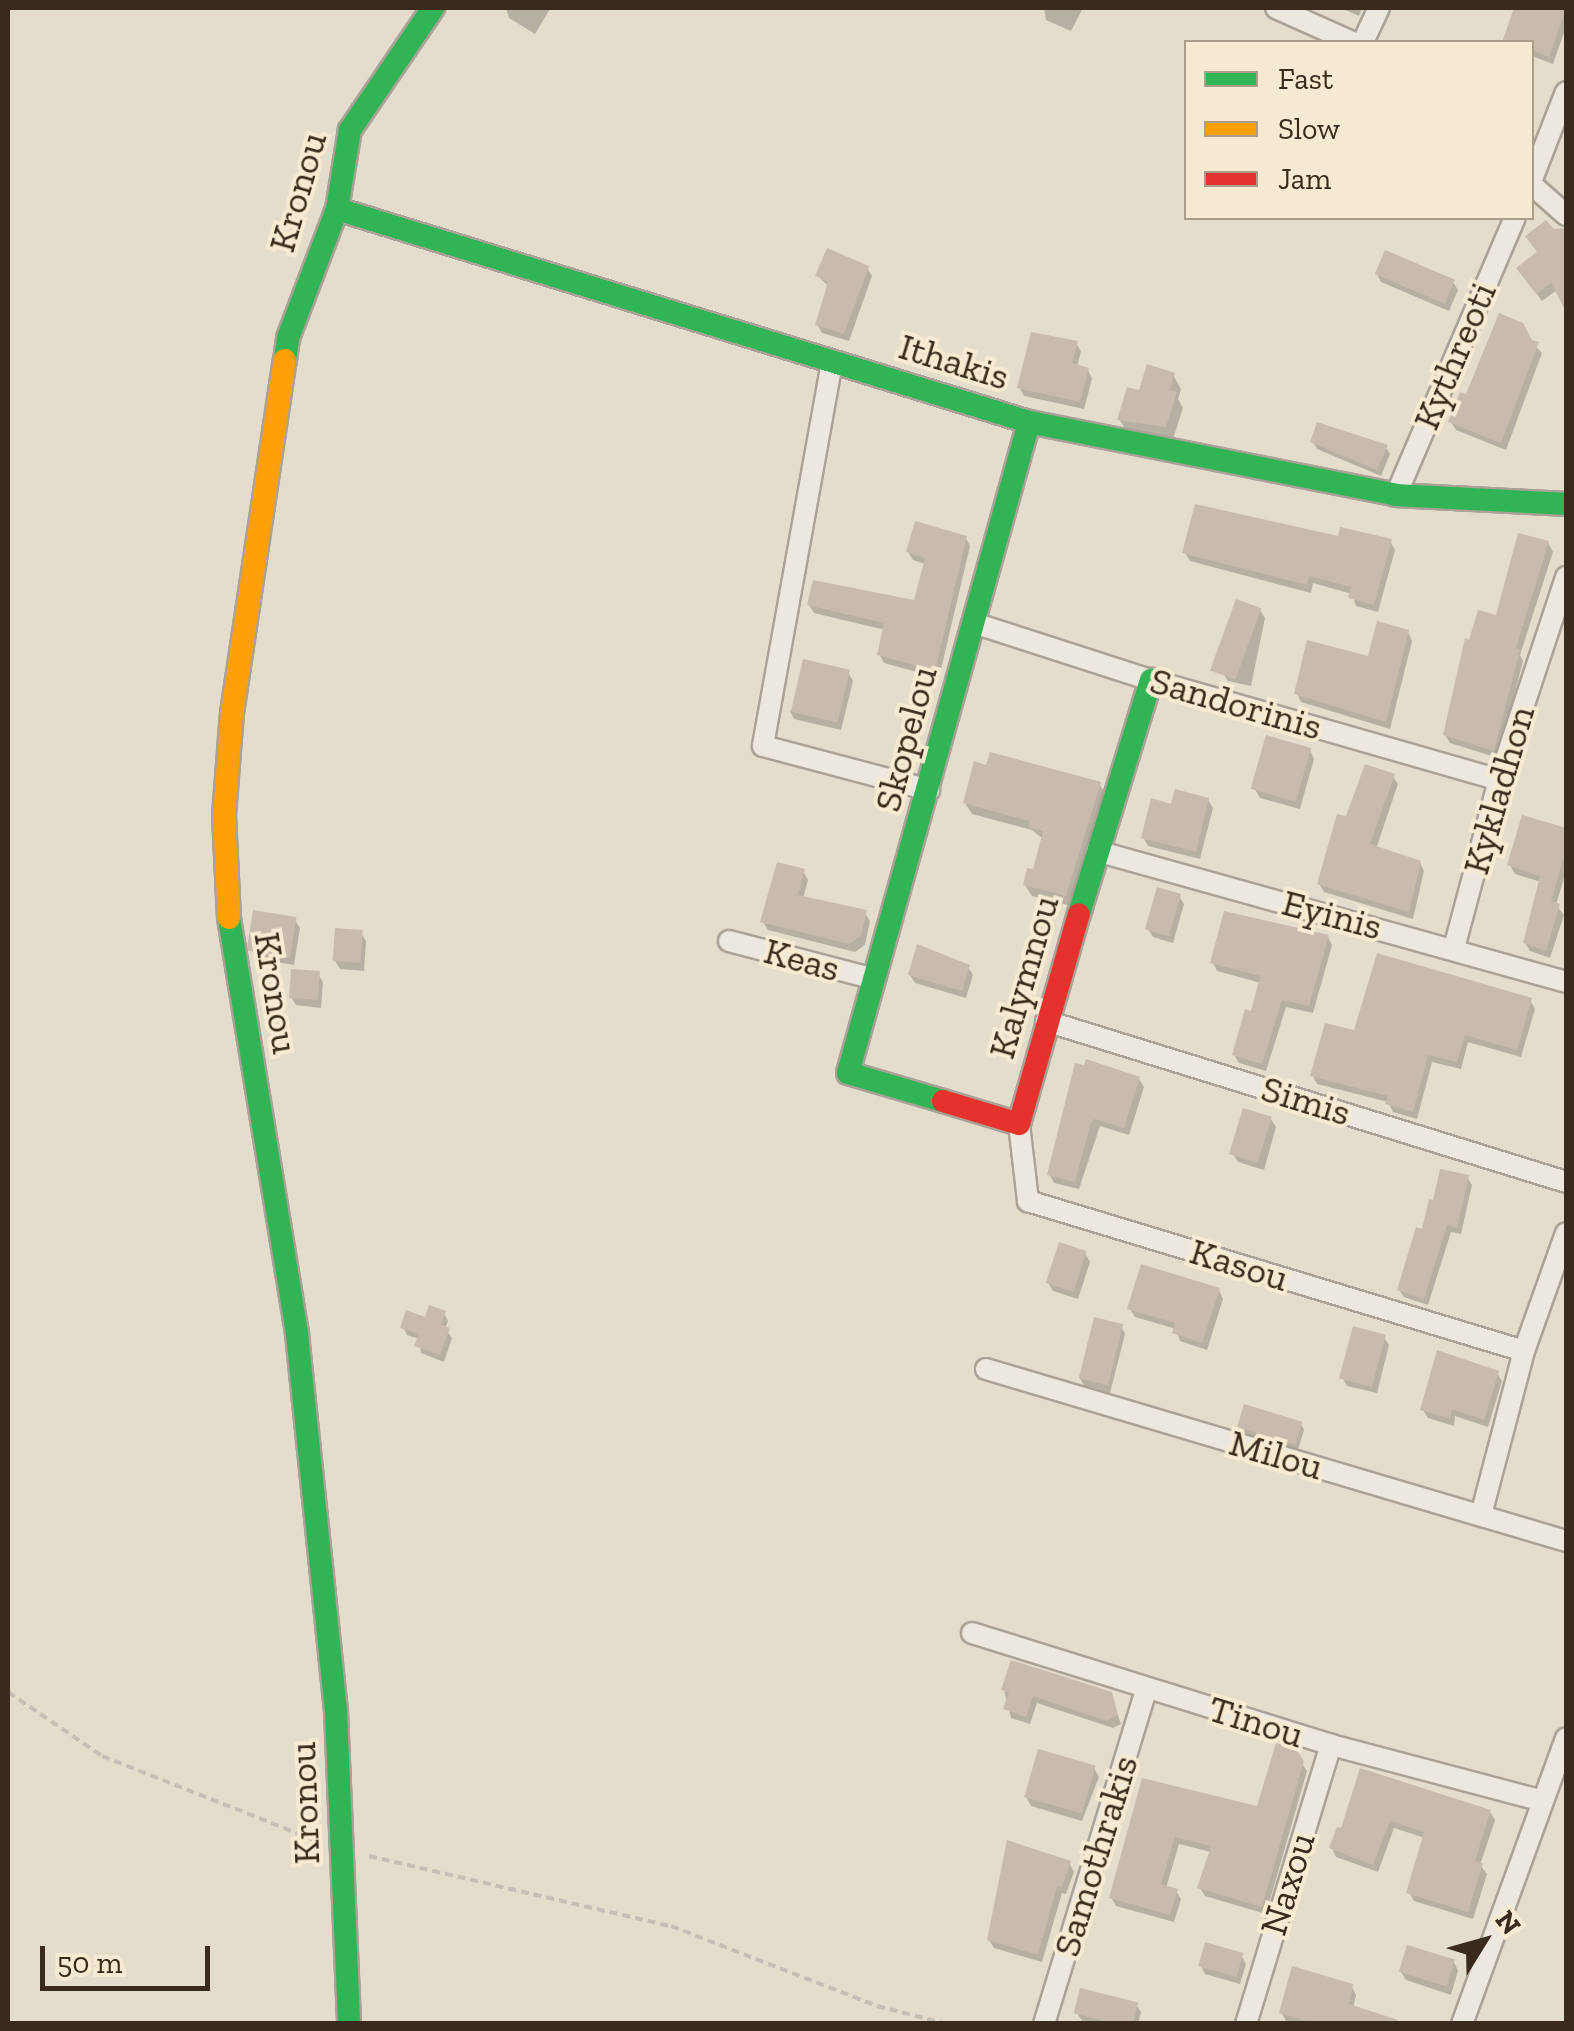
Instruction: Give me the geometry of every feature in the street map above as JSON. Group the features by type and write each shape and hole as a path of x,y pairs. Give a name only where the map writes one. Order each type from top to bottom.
{"street":[{"name":"Kronou","path":"350,2024 336,1712 297,1334 230,938 224,816 232,713 288,338 337,210 350,130 434,8"},
{"path":"1276,8 1348,40"},
{"path":"1364,40 1379,8"},
{"path":"1534,177 1566,92"},
{"path":"1534,184 1566,215"},
{"name":"Ithakis","path":"337,210 1028,422 1396,495 1566,504"},
{"name":"Kythreoti","path":"1396,495 1514,220"},
{"path":"832,362 762,746 929,790"},
{"name":"Skopelou","path":"1019,1124 848,1074 1028,422"},
{"name":"Kykladhon","path":"1454,948 1500,780 1566,577"},
{"name":"Sandorinis","path":"974,624 1151,680 1500,780"},
{"name":"Kalymnou","path":"1019,1124 1046,1021 1151,680"},
{"name":"Eyinis","path":"1097,851 1566,982"},
{"name":"Keas","path":"729,941 875,979"},
{"name":"Simis","path":"1046,1021 1566,1182"},
{"name":"Kasou","path":"1019,1124 1028,1201 1524,1351"},
{"path":"1481,1515 1524,1351 1566,1233"},
{"name":"Milou","path":"986,1369 1566,1541"},
{"name":"Tinou","path":"972,1632 1331,1745 1544,1801"},
{"name":"Samothrakis","path":"1044,2024 1148,1688"},
{"path":"1462,2024 1566,1738"},
{"name":"Naxou","path":"1246,2024 1331,1745"}],"path":[{"path":"8,1692 102,1756 342,1850 671,1926 877,2006 947,2024"}],"building":[{"path":"1514,8 1566,8 1549,57 1534,51 1534,40 1503,40"},
{"path":"1546,220 1554,229 1566,228 1566,312 1551,283 1536,294 1516,268 1537,252 1525,236"},
{"path":"827,248 869,266 844,334 815,325 828,282 815,276"},
{"path":"1385,250 1455,280 1445,304 1375,274"},
{"path":"1499,313 1523,323 1532,340 1539,342 1501,443 1448,422 1460,392 1466,394"},
{"path":"1031,332 1078,341 1072,363 1089,368 1080,402 1017,388"},
{"path":"1147,364 1175,373 1170,390 1177,392 1166,427 1117,420 1127,387 1139,390"},
{"path":"1317,422 1388,445 1377,470 1310,442"},
{"path":"1195,504 1338,536 1340,527 1392,539 1374,605 1348,598 1351,587 1309,576 1307,585 1182,553"},
{"path":"915,521 967,536 935,671 877,655 884,623 807,605 813,580 914,600 925,558 906,552"},
{"path":"1518,533 1549,541 1516,648 1520,650 1494,751 1443,735 1465,638 1469,640 1478,610 1496,615"},
{"path":"1236,599 1261,608 1235,680 1210,670"},
{"path":"1377,621 1409,630 1386,722 1294,694 1307,640 1368,656"},
{"path":"803,659 850,670 838,722 791,712"},
{"path":"1266,735 1311,748 1296,802 1251,789"},
{"path":"990,752 1101,782 1066,896 1023,885 1027,868 1033,869 1043,831 1028,827 1029,821 963,803 974,761 986,765"},
{"path":"1365,764 1395,774 1370,844 1421,861 1409,912 1317,884 1337,814 1346,816"},
{"path":"1175,789 1209,798 1196,852 1141,838 1151,798 1171,804"},
{"path":"1522,815 1566,828 1566,850 1551,901 1560,904 1546,951 1523,943 1540,876 1507,865"},
{"path":"777,862 805,869 798,895 867,910 861,936 849,944 760,922"},
{"path":"1157,887 1181,894 1169,936 1145,929"},
{"path":"253,910 296,917 290,957 247,950"},
{"path":"1224,911 1329,935 1309,1006 1282,1000 1262,1064 1232,1055 1245,1009 1251,1011 1260,976 1210,963"},
{"path":"335,928 363,930 361,963 333,961"},
{"path":"917,944 970,965 962,991 908,975"},
{"path":"1377,953 1532,998 1517,1050 1465,1035 1457,1062 1428,1055 1413,1112 1385,1104 1388,1096 1310,1076 1325,1023 1354,1030"},
{"path":"291,969 320,971 318,1000 289,998"},
{"path":"1086,1059 1140,1077 1124,1128 1095,1119 1091,1122 1075,1182 1047,1175 1075,1063 1084,1065"},
{"path":"1243,1108 1272,1117 1258,1163 1229,1154"},
{"path":"1440,1169 1469,1175 1457,1228 1447,1225 1424,1299 1397,1290 1416,1227 1422,1229 1429,1199 1433,1200"},
{"path":"1059,1242 1087,1251 1073,1292 1046,1283"},
{"path":"1141,1264 1220,1288 1202,1343 1172,1333 1175,1323 1127,1309"},
{"path":"429,1305 446,1311 441,1325 450,1328 440,1355 414,1346 419,1334 400,1328 406,1310 425,1317"},
{"path":"1094,1317 1123,1324 1108,1385 1079,1378"},
{"path":"1353,1326 1386,1335 1372,1387 1339,1378"},
{"path":"1437,1350 1499,1371 1484,1420 1452,1409 1450,1419 1420,1410"},
{"path":"1244,1404 1302,1422 1295,1445 1237,1427"},
{"path":"1011,1660 1112,1692 1118,1715 1107,1721 1033,1696 1026,1717 1003,1709 1009,1692 1001,1690"},
{"path":"1276,1743 1296,1749 1304,1761 1262,1907 1197,1888 1211,1846 1175,1837 1161,1884 1178,1889 1170,1915 1109,1898 1142,1778 1257,1806"},
{"path":"1038,1749 1096,1766 1082,1814 1024,1797"},
{"path":"1360,1768 1491,1810 1475,1861 1483,1863 1468,1912 1406,1893 1424,1832 1390,1821 1373,1865 1329,1848 1337,1827 1341,1828"},
{"path":"1007,1840 1071,1861 1062,1887 1057,1886 1038,1955 987,1940"},
{"path":"1205,1942 1243,1953 1237,1977 1198,1966"},
{"path":"1407,1945 1455,1960 1447,1986 1399,1972"},
{"path":"1292,1966 1353,1984 1349,2004 1398,2020 1398,2024 1316,2024 1279,2013"},
{"path":"1080,1988 1138,2003 1133,2024 1074,2013"}],"traffic: fast":[{"path":"285,360 288,338 337,209 350,130 433,8"},
{"path":"337,209 1029,422 1396,495 1566,504"},
{"path":"943,1101 848,1073 1029,422"},
{"path":"1079,914 1151,680"},
{"path":"229,918 297,1334 336,1712 349,2024"}],"traffic: slow":[{"path":"229,918 224,816 232,713 285,360"}],"traffic: jam":[{"path":"943,1101 1019,1124 1079,914"}]}
